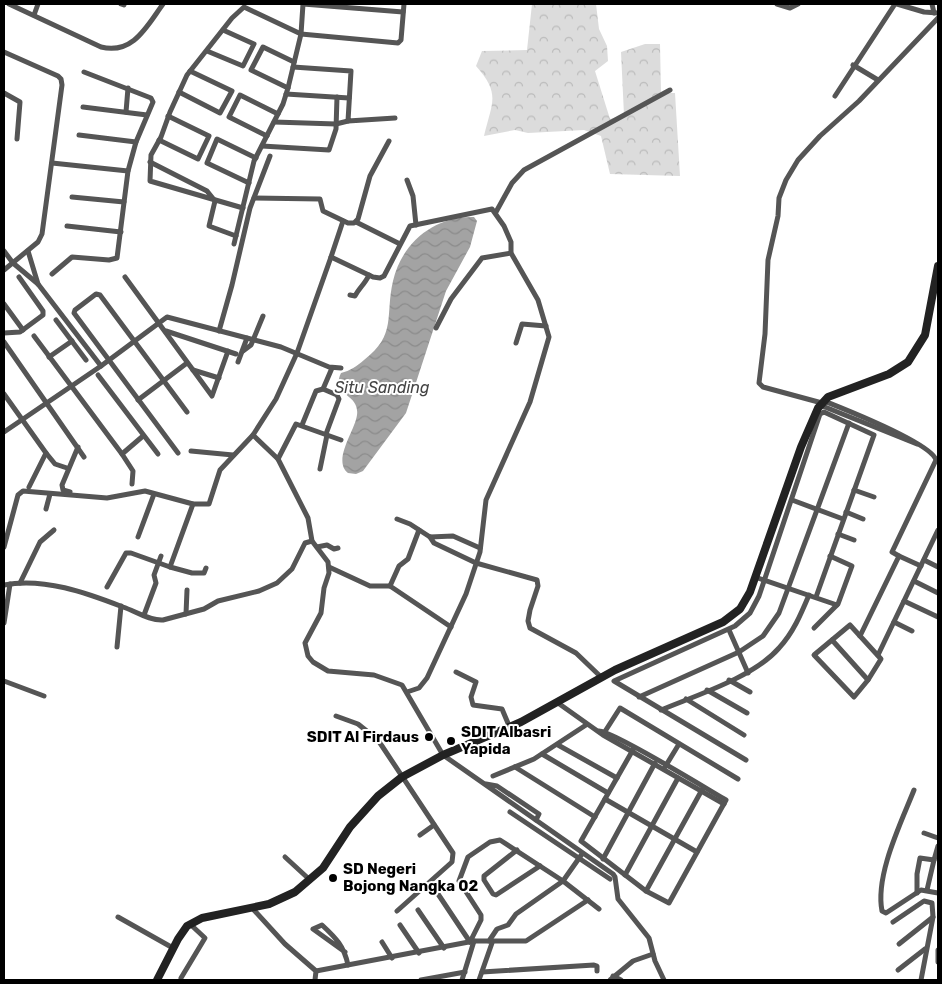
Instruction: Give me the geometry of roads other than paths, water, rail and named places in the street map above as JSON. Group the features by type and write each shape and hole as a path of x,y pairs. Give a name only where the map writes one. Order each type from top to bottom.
{"street":[{"path":"9,4 101,47 117,48 134,41 163,4"},
{"path":"34,15 38,4"},
{"path":"234,244 256,158 278,114 288,88 301,34 303,4 403,12"},
{"path":"243,208 150,181 150,162 168,116 190,71 240,9 246,6 301,34 398,43 401,40 404,4"},
{"path":"777,4 790,8 798,4"},
{"path":"835,96 853,65 896,4 936,13"},
{"path":"932,4 936,13"},
{"path":"938,18 859,102 820,136 793,167 781,193 768,260 764,334 758,383 763,388 822,403 913,440 933,454 937,461 892,552 899,556 938,567"},
{"path":"207,51 243,66 254,44 223,30"},
{"path":"288,88 251,70 263,47 293,65 352,71 348,121"},
{"path":"4,52 61,79 42,234 38,242 4,270"},
{"path":"853,65 878,80"},
{"path":"179,92 220,113 232,91 190,71"},
{"path":"52,274 72,257 115,259 118,254 128,171 136,142 152,100 128,88 84,72"},
{"path":"126,112 128,88"},
{"path":"496,212 512,183 524,170 670,90"},
{"path":"4,93 20,102 17,139"},
{"path":"286,94 350,98"},
{"path":"267,136 229,117 240,95 278,114"},
{"path":"262,146 328,150 336,124 337,97"},
{"path":"84,106 147,115"},
{"path":"160,140 198,159 209,136 168,116"},
{"path":"274,122 336,124 348,121 395,118"},
{"path":"79,135 136,142"},
{"path":"249,183 206,163 217,139 256,158"},
{"path":"356,222 370,176 389,141"},
{"path":"219,331 254,198 270,156"},
{"path":"150,162 207,191 215,200"},
{"path":"52,163 128,171"},
{"path":"407,180 414,196 416,225"},
{"path":"72,196 124,202"},
{"path":"254,198 320,199 323,211 351,224 356,222 400,244"},
{"path":"215,200 209,226 236,236"},
{"path":"331,257 378,278 384,276 406,230 416,225 486,209 496,212 510,242 511,253 538,300 549,337 530,402 486,500 481,527 480,548 466,594 427,678 419,688 407,692"},
{"path":"4,547 20,493 28,491 107,498 140,491 193,504 210,503 220,470 252,435 276,399 297,352 343,220"},
{"path":"67,226 121,232"},
{"path":"4,251 13,263 38,284 101,366"},
{"path":"28,251 38,284"},
{"path":"436,328 451,299 482,258 511,253"},
{"path":"157,980 173,948 190,924 202,918 253,909 286,898 310,881 323,868 350,827 378,796 402,777 443,755 510,728 558,703 604,675 729,619 740,610 747,600 801,447 822,403 840,392 889,374 908,362 925,335 938,266"},
{"path":"350,295 355,296 358,289 366,283 368,275"},
{"path":"4,333 16,334 42,317 43,313 19,276"},
{"path":"126,277 212,396 228,351"},
{"path":"178,453 74,312 96,294 100,295 187,412"},
{"path":"4,304 24,330"},
{"path":"242,351 250,348 263,316"},
{"path":"4,432 101,366 159,322 170,317 297,352 332,368 341,368"},
{"path":"56,320 86,360"},
{"path":"516,343 522,324 546,326"},
{"path":"166,331 236,354"},
{"path":"34,336 122,454 133,471 132,484"},
{"path":"238,362 247,338"},
{"path":"49,357 72,341"},
{"path":"4,342 84,457"},
{"path":"138,400 187,363"},
{"path":"323,389 332,368"},
{"path":"192,370 219,378"},
{"path":"98,375 158,454"},
{"path":"302,425 316,391 323,389 337,395 339,399 326,435 320,469"},
{"path":"4,394 55,464"},
{"path":"614,681 729,630 750,612 765,580 820,414 824,412 874,435 816,598"},
{"path":"639,697 739,652 754,644 771,627 790,588 849,423"},
{"path":"278,459 294,425 302,425 341,440"},
{"path":"252,435 278,459 308,518 312,542 329,567 370,586 390,586 451,627"},
{"path":"122,454 144,436"},
{"path":"78,448 67,468 62,485 63,490 91,493"},
{"path":"191,451 233,455"},
{"path":"29,487 46,453"},
{"path":"42,461 67,468"},
{"path":"854,490 874,497"},
{"path":"46,509 50,494"},
{"path":"138,536 154,494"},
{"path":"792,500 843,520"},
{"path":"170,567 193,504"},
{"path":"846,512 863,519"},
{"path":"397,519 430,536 453,536 480,548"},
{"path":"20,582 40,542 54,530"},
{"path":"390,586 398,568 408,558 419,530"},
{"path":"878,655 922,563 936,539 938,530"},
{"path":"838,534 854,540"},
{"path":"430,536 434,543 476,563 537,580 538,586 528,621 530,628 576,654 604,675 639,697 746,760"},
{"path":"4,585 20,582 56,586 159,620 204,609 218,601 258,591 280,580 292,569 305,543 312,542"},
{"path":"317,547 327,544 334,549 338,548"},
{"path":"107,587 126,553 199,574 204,573 206,568"},
{"path":"144,615 156,582 154,575 161,556"},
{"path":"814,628 837,605 852,566 830,556"},
{"path":"860,636 899,556"},
{"path":"329,567 321,613 306,638 308,656 322,669 387,678 397,682 407,692 424,726 443,755 536,820 610,879"},
{"path":"755,577 837,605"},
{"path":"914,581 938,592"},
{"path":"4,623 10,584"},
{"path":"186,614 187,590"},
{"path":"661,710 748,673 780,647 796,625 809,595"},
{"path":"904,601 938,617"},
{"path":"117,647 121,606"},
{"path":"894,622 912,632"},
{"path":"849,625 881,659 868,680 852,696 815,654 832,640 849,625"},
{"path":"729,630 748,673"},
{"path":"832,640 868,680"},
{"path":"456,672 476,682 471,697 473,705 502,709 510,728"},
{"path":"730,680 750,692"},
{"path":"4,681 44,696"},
{"path":"707,690 747,713"},
{"path":"686,699 744,735"},
{"path":"558,703 586,725 602,732 702,789 724,804 670,902 646,891 581,841 633,750"},
{"path":"602,732 620,708 738,779"},
{"path":"336,716 358,724 378,740 453,853 454,859 397,911"},
{"path":"493,776 542,754 586,725"},
{"path":"664,768 678,744"},
{"path":"558,745 617,778"},
{"path":"542,754 608,793"},
{"path":"603,859 656,763"},
{"path":"515,767 595,817"},
{"path":"664,768 678,778 702,789"},
{"path":"625,875 678,778"},
{"path":"486,784 497,786 539,814 536,820"},
{"path":"646,891 702,789"},
{"path":"914,790 885,868 882,889 882,911 886,913 921,890 938,893"},
{"path":"605,799 697,852"},
{"path":"519,808 512,814 615,877 620,903 648,936 664,980"},
{"path":"420,835 434,825"},
{"path":"924,834 938,838"},
{"path":"459,881 468,857 490,842 500,840 563,881 599,909"},
{"path":"927,890 938,846"},
{"path":"518,850 484,876 484,880 493,894 502,892 540,866"},
{"path":"479,980 490,942 497,929 508,925 516,914 563,881 580,856"},
{"path":"285,857 310,881"},
{"path":"918,893 917,874 920,858 934,860"},
{"path":"455,875 481,915 462,980"},
{"path":"436,891 472,941"},
{"path":"253,909 285,944 316,971 419,953 472,941 526,940 588,900"},
{"path":"893,922 926,900 932,903 933,917 921,978 916,980"},
{"path":"418,910 444,948"},
{"path":"118,917 173,948"},
{"path":"899,944 933,917"},
{"path":"181,978 205,937 190,924"},
{"path":"345,952 314,929 322,925 341,943 345,952 348,966"},
{"path":"400,925 419,953"},
{"path":"382,942 392,958"},
{"path":"898,970 926,949"},
{"path":"938,950 938,962"},
{"path":"611,978 633,961 653,954"},
{"path":"482,972 594,965 597,966 597,971"},
{"path":"315,980 316,971"},
{"path":"422,980 465,972"},
{"path":"611,978 620,980"}],"water":[{"name":"Situ Sanding","path":"474,217 477,221 470,247 446,291 406,413 363,471 356,474 348,473 342,461 343,453 355,422 357,408 339,386 341,373 359,364 374,351 386,333 393,281 397,267 412,243 422,234 446,221"}],"place":[{"name":"SDIT Al Firdaus","path":"429,737"},
{"name":"SDIT Albasri Yapida","path":"451,741"},
{"name":"SD Negeri Bojong Nangka 02","path":"333,878"}]}
